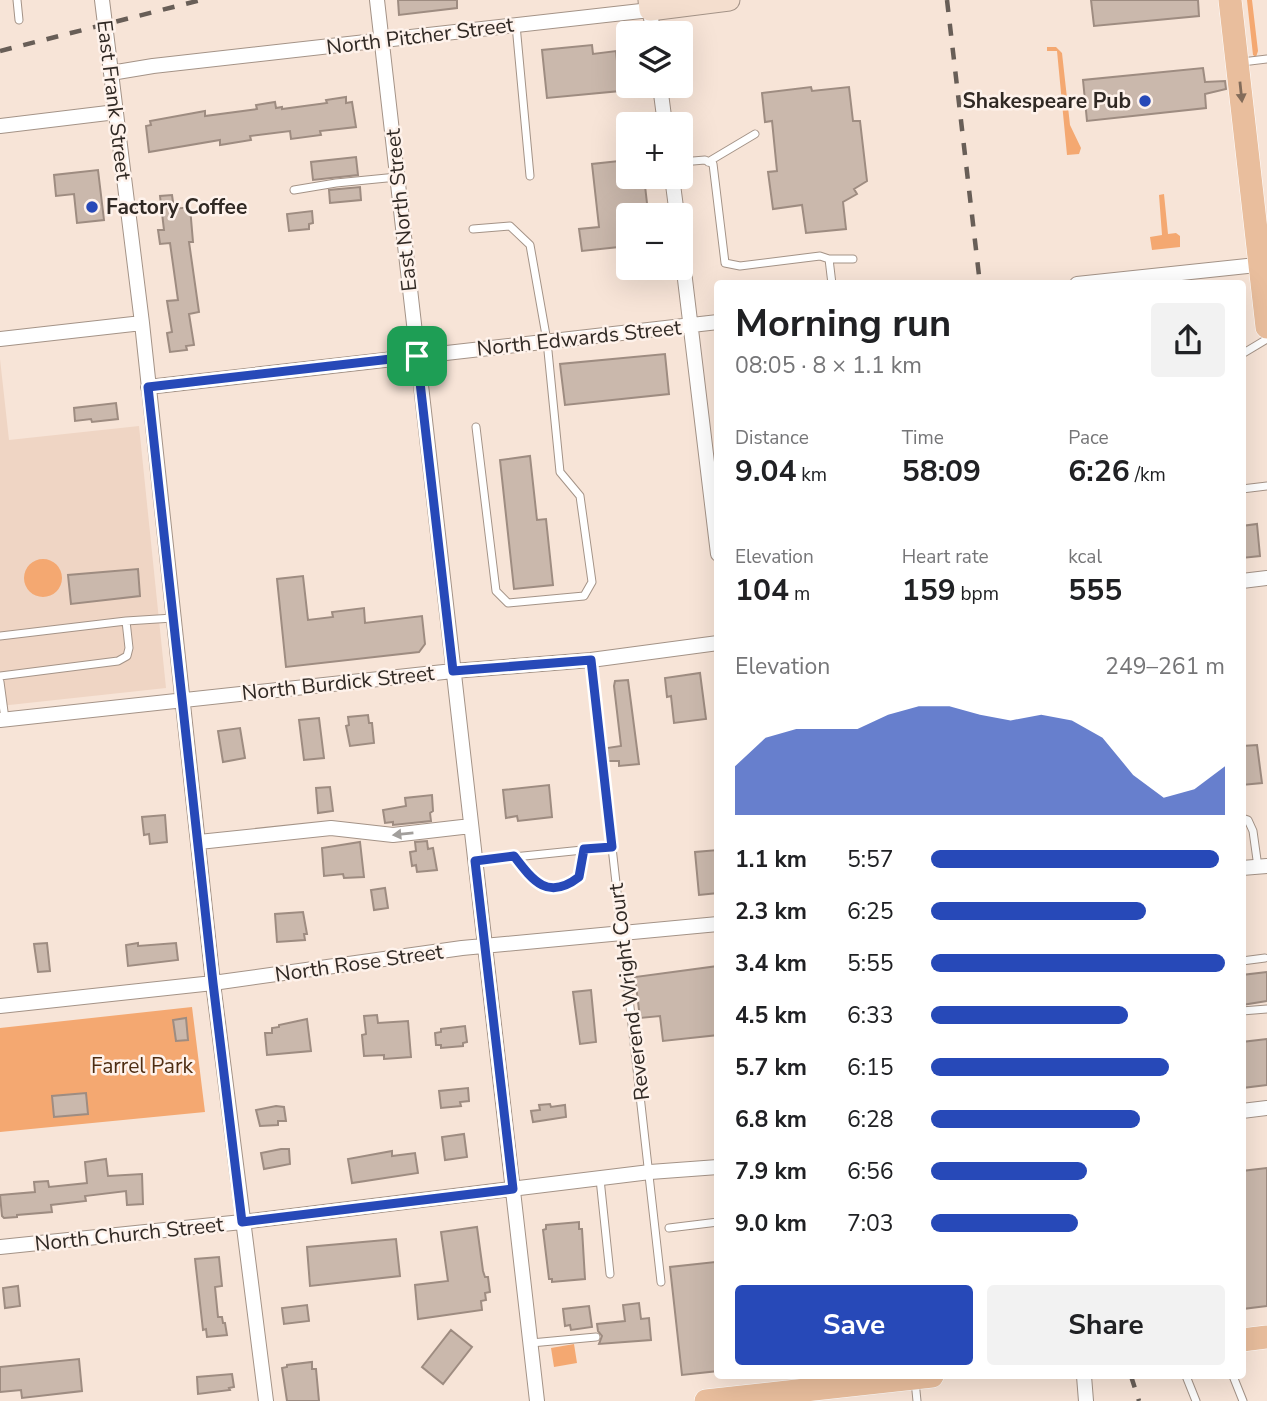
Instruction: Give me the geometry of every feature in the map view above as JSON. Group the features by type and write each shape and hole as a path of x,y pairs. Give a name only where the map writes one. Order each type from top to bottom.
{"main road":[{"path":"1230,0 1264,264 1267,327"},
{"path":"1246,1340 1267,1338"},
{"path":"706,1401 894,1379"}],"street":[{"name":"East Frank Street","path":"102,0 142,323 213,983 266,1401"},
{"name":"East North Street","path":"377,0 537,1401"},
{"name":"North Pitcher Street","path":"111,73 153,66 516,26 650,5 729,0"},
{"path":"0,126 116,112"},
{"path":"1127,280 1264,264"},
{"path":"685,280 714,520"},
{"name":"North Edwards Street","path":"148,387 714,322"},
{"path":"0,339 142,323"},
{"path":"1246,581 1267,578"},
{"name":"North Burdick Street","path":"2,720 453,671 591,660 714,644"},
{"path":"199,842 331,828 393,835 471,826"},
{"name":"North Rose Street","path":"0,1006 213,983 484,946 714,924"},
{"path":"1246,1111 1267,1108"},
{"name":"North Church Street","path":"0,1247 242,1222 650,1172 714,1167"},
{"path":"1084,1379 1086,1401"}],"lane":[{"path":"17,0 19,20"},
{"path":"516,26 530,176"},
{"path":"1238,63 1267,59"},
{"path":"709,162 755,134"},
{"path":"693,161 705,160 713,164 725,263 740,266 820,256 829,260 853,259"},
{"path":"293,190 397,177"},
{"path":"472,229 510,226 530,245 547,341 560,472 580,496 592,582 583,596 508,603 496,591 475,427"},
{"path":"829,260 832,280"},
{"path":"1246,352 1267,339"},
{"path":"1246,489 1267,486"},
{"path":"0,636 174,618"},
{"path":"0,676 118,660 127,656 129,648 126,621"},
{"name":"Reverend Wright Court","path":"591,660 661,1282"},
{"path":"0,682 2,720"},
{"path":"1246,819 1253,831 1262,866"},
{"path":"475,861 612,847"},
{"path":"514,856 534,883 552,888 568,886 579,877 584,849"},
{"path":"1246,960 1265,958"},
{"path":"1246,1011 1267,1009"},
{"path":"600,1178 610,1274"},
{"path":"669,1228 714,1222"},
{"path":"531,1343 596,1337"},
{"path":"912,1379 917,1401"},
{"path":"1187,1379 1196,1401"},
{"path":"1234,1379 1243,1401"}],"shaded area":[{"path":"0,359 9,440 139,426 166,688 0,706"}],"green space":[{"path":"1247,0 1252,0 1258,51 1256,57 1253,55"},
{"path":"1047,47 1056,47 1062,53 1070,125 1081,148 1079,154 1067,155 1057,51 1047,51"},
{"path":"1164,194 1168,234 1176,233 1180,236 1180,247 1152,250 1150,237 1162,235 1159,195"},
{"path":"43,559 57,564 62,578 57,592 43,597 29,592 24,578 29,564"},
{"name":"Farrel Park","path":"192,1007 205,1112 0,1132 0,1028"},
{"path":"574,1344 577,1363 554,1367 551,1348"}],"building":[{"path":"398,0 457,0 457,8 399,15"},
{"path":"1091,0 1198,0 1199,16 1094,26"},
{"path":"592,45 593,54 616,51 616,91 547,98 542,50"},
{"name":"Shakespeare Pub","path":"1203,68 1205,82 1225,81 1226,89 1205,94 1206,108 1087,121 1083,80"},
{"path":"811,87 812,91 849,87 853,121 860,121 867,181 854,189 857,194 843,202 846,229 806,233 802,205 773,209 768,172 777,171 772,121 765,122 762,93"},
{"path":"346,97 346,103 352,102 356,127 320,131 321,135 291,139 290,131 250,136 251,140 220,145 220,140 149,152 146,126 151,125 150,121 205,111 205,116 257,109 256,105 275,102 276,108 282,109 327,103 326,100"},
{"path":"356,157 358,175 313,180 311,162"},
{"path":"616,161 616,189 645,189 647,203 616,203 616,247 582,251 579,229 599,227 592,164"},
{"path":"98,170 104,220 77,223 74,194 56,196 54,175"},
{"path":"360,187 361,200 330,203 329,190"},
{"path":"172,195 174,209 190,207 193,242 189,242 199,312 189,314 194,345 186,346 187,350 170,352 167,333 172,332 167,301 178,300 170,243 160,244 158,230 164,230 160,196"},
{"path":"312,211 313,223 309,224 309,229 289,231 287,214"},
{"path":"665,354 669,394 565,405 560,364"},
{"path":"116,403 118,419 75,421 74,408"},
{"path":"530,456 537,520 546,519 553,585 514,589 500,460"},
{"path":"1257,524 1260,556 1246,558 1246,525"},
{"path":"138,569 140,596 71,604 68,575"},
{"path":"303,576 308,620 333,617 332,612 364,608 365,623 422,616 425,644 419,652 286,667 277,579"},
{"path":"700,673 706,719 674,723 671,696 667,697 665,678"},
{"path":"628,680 639,764 619,766 619,761 608,761 607,748 621,746 614,686 615,681"},
{"path":"368,715 369,723 372,723 374,743 350,746 346,726 349,725 348,717"},
{"path":"319,718 324,758 304,760 299,720"},
{"path":"240,728 245,758 223,762 218,731"},
{"path":"1257,745 1262,783 1246,785 1246,746"},
{"path":"549,785 552,817 518,821 517,816 506,818 503,790"},
{"path":"330,787 333,811 318,813 316,788"},
{"path":"432,795 431,821 393,825 393,822 385,823 383,810 406,806 405,798"},
{"path":"165,815 167,842 150,844 149,834 144,835 142,817"},
{"path":"427,841 428,849 433,848 437,870 417,872 416,865 412,866 410,852 416,851 415,842"},
{"path":"360,842 364,877 344,878 343,874 324,876 322,848"},
{"path":"714,850 714,893 699,895 695,852"},
{"path":"385,888 388,908 374,910 371,890"},
{"path":"303,912 307,934 304,934 305,940 277,942 275,914"},
{"path":"47,943 50,971 38,972 34,944"},
{"path":"138,943 138,946 176,943 178,960 128,966 126,945"},
{"path":"714,967 714,1035 663,1041 660,1016 640,1018 635,977"},
{"path":"1267,972 1267,1001 1246,1004 1246,975"},
{"path":"591,990 596,1042 580,1044 573,992"},
{"path":"377,1015 378,1023 408,1021 411,1057 384,1059 384,1055 364,1056 364,1016"},
{"path":"186,1018 188,1040 176,1041 173,1020"},
{"path":"307,1019 311,1051 267,1055 265,1033 272,1033 272,1028 279,1025"},
{"path":"465,1026 467,1042 463,1043 463,1046 441,1048 441,1045 436,1045 435,1033 441,1032 441,1029"},
{"path":"1267,1039 1267,1085 1246,1088 1246,1042"},
{"path":"468,1088 469,1101 460,1102 461,1106 441,1108 439,1091"},
{"path":"86,1093 88,1114 54,1117 52,1096"},
{"path":"550,1104 551,1107 565,1105 566,1117 533,1122 531,1111 540,1110 539,1105"},
{"path":"284,1107 286,1121 278,1121 278,1125 260,1126 256,1110"},
{"path":"464,1134 467,1157 445,1160 442,1137"},
{"path":"289,1149 290,1164 264,1169 261,1153"},
{"path":"392,1151 392,1156 415,1153 418,1173 352,1183 348,1159"},
{"path":"106,1159 108,1176 142,1174 143,1204 127,1205 126,1191 85,1196 86,1201 51,1205 52,1212 17,1217 2,1216 0,1195 35,1192 34,1182 48,1181 49,1187 87,1183 85,1162"},
{"path":"1267,1168 1267,1306 1246,1309 1246,1171"},
{"path":"579,1222 579,1229 582,1229 585,1279 552,1282 552,1279 549,1279 543,1230 546,1225"},
{"path":"477,1227 483,1271 485,1277 488,1277 490,1292 485,1293 486,1300 481,1301 482,1310 418,1319 415,1285 448,1281 441,1232"},
{"path":"396,1239 400,1276 310,1286 307,1247"},
{"path":"219,1257 222,1286 215,1287 218,1317 222,1317 225,1323 227,1335 207,1337 206,1329 203,1330 195,1259"},
{"path":"714,1262 714,1371 682,1375 670,1267"},
{"path":"18,1286 20,1306 5,1308 3,1288"},
{"path":"639,1303 641,1319 649,1318 651,1340 599,1344 602,1336 597,1324 625,1321 623,1305"},
{"path":"307,1305 309,1321 284,1324 282,1308"},
{"path":"589,1306 592,1327 571,1330 570,1325 565,1326 563,1309"},
{"path":"451,1330 472,1347 443,1384 422,1367"},
{"path":"79,1359 82,1391 22,1398 21,1390 0,1392 0,1367"},
{"path":"312,1362 312,1369 316,1369 319,1401 287,1401 282,1368"},
{"path":"232,1374 234,1387 229,1388 230,1390 198,1394 197,1377"}],"railway":[{"path":"0,51 201,0"},
{"path":"947,0 980,280"},
{"path":"1132,1379 1139,1401"}],"place":[{"name":"Shakespeare Pub","path":"1145,101"},
{"name":"Factory Coffee","path":"92,207"}],"route":[{"path":"417,356 453,671 591,660 612,847 584,849 579,877 568,886 552,888 534,883 514,856 475,861 513,1189 242,1222 148,387 417,356"}]}
